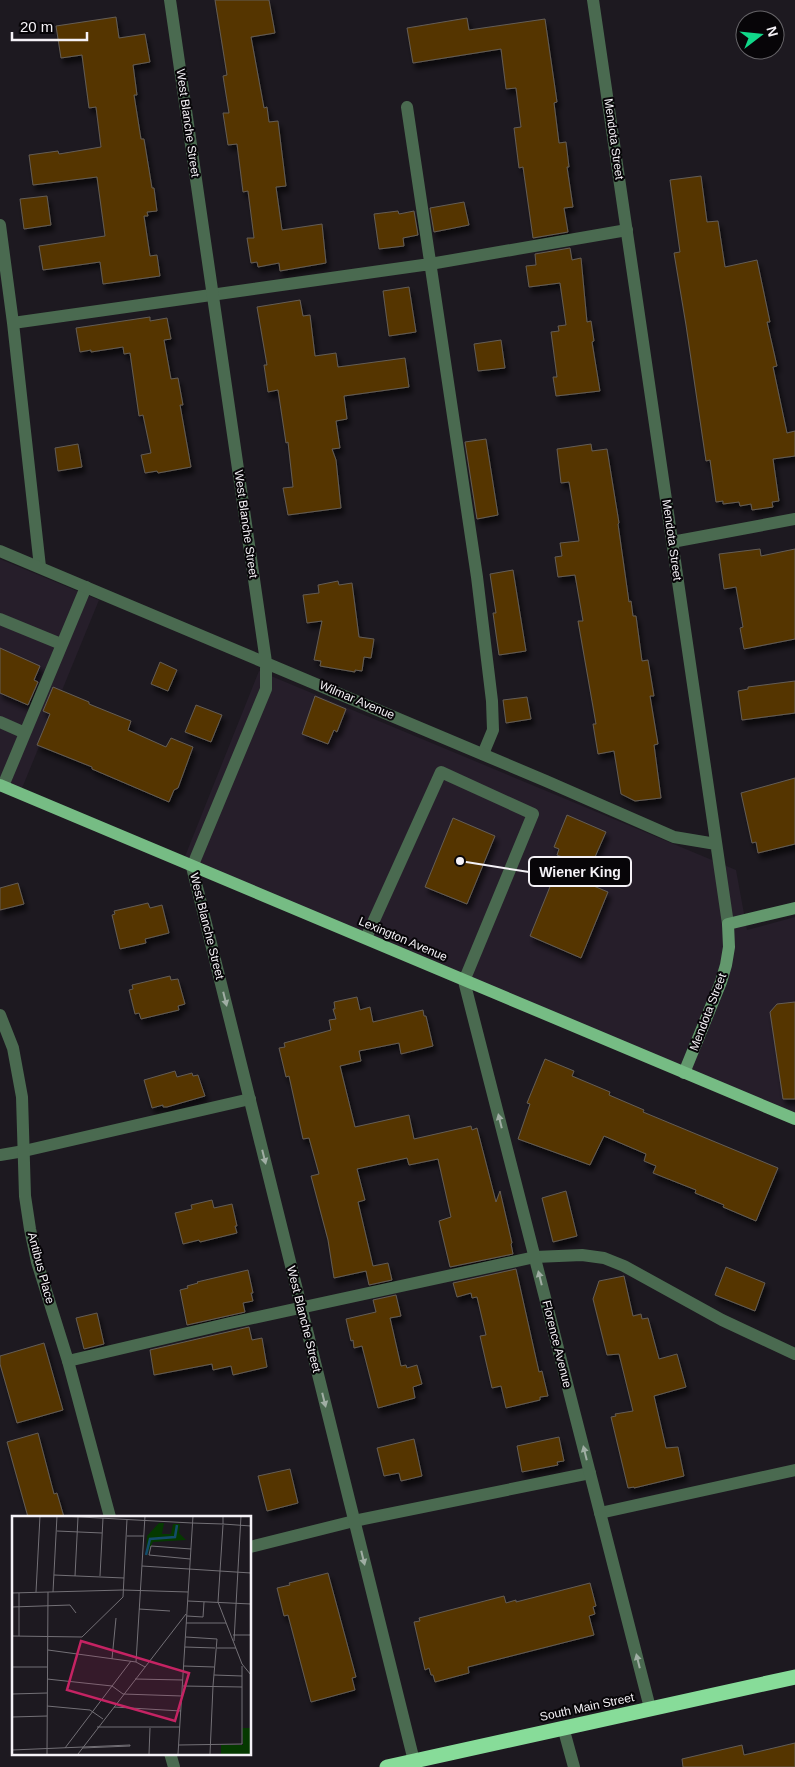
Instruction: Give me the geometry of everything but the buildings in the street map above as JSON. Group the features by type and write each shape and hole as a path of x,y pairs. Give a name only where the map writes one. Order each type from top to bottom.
{"highway":[{"name":"South Main Street","path":"393,1766 795,1677"}],"main road":[{"name":"Lexington Avenue","path":"1,786 795,1119"}],"street":[{"name":"West Blanche Street","path":"170,0 266,662 266,688 192,867 414,1761"},
{"name":"Mendota Street","path":"593,0 728,924 729,947 721,982 684,1073"},
{"path":"407,106 477,577 492,701 493,730 483,754"},
{"path":"0,225 13,323 40,568"},
{"path":"13,323 430,264 627,230"},
{"path":"672,542 795,519"},
{"name":"Wilmar Avenue","path":"0,551 483,754 674,837 716,844"},
{"path":"1,786 86,587"},
{"path":"0,618 61,644"},
{"path":"0,722 25,733"},
{"path":"366,938 441,772 533,814 464,981"},
{"path":"728,924 795,908"},
{"name":"Florence Avenue","path":"464,981 650,1708"},
{"name":"Antibus Place","path":"0,1015 17,1064 22,1097 25,1196 37,1262 68,1361 110,1516"},
{"path":"0,1154 24,1151 250,1099"},
{"path":"68,1361 301,1307 535,1257 582,1255 604,1258 624,1266 722,1320 795,1354"},
{"path":"600,1513 795,1470"},
{"path":"251,1547 354,1521 590,1472"},
{"path":"563,1727 574,1767"},
{"path":"170,1754 174,1767"}],"shaded area":[{"path":"0,559 99,600 18,798 0,790"},
{"path":"259,671 736,870 747,930 795,917 795,1125 577,1032 479,993 182,864"}],"place":[{"name":"Wiener King","path":"460,861"}]}
